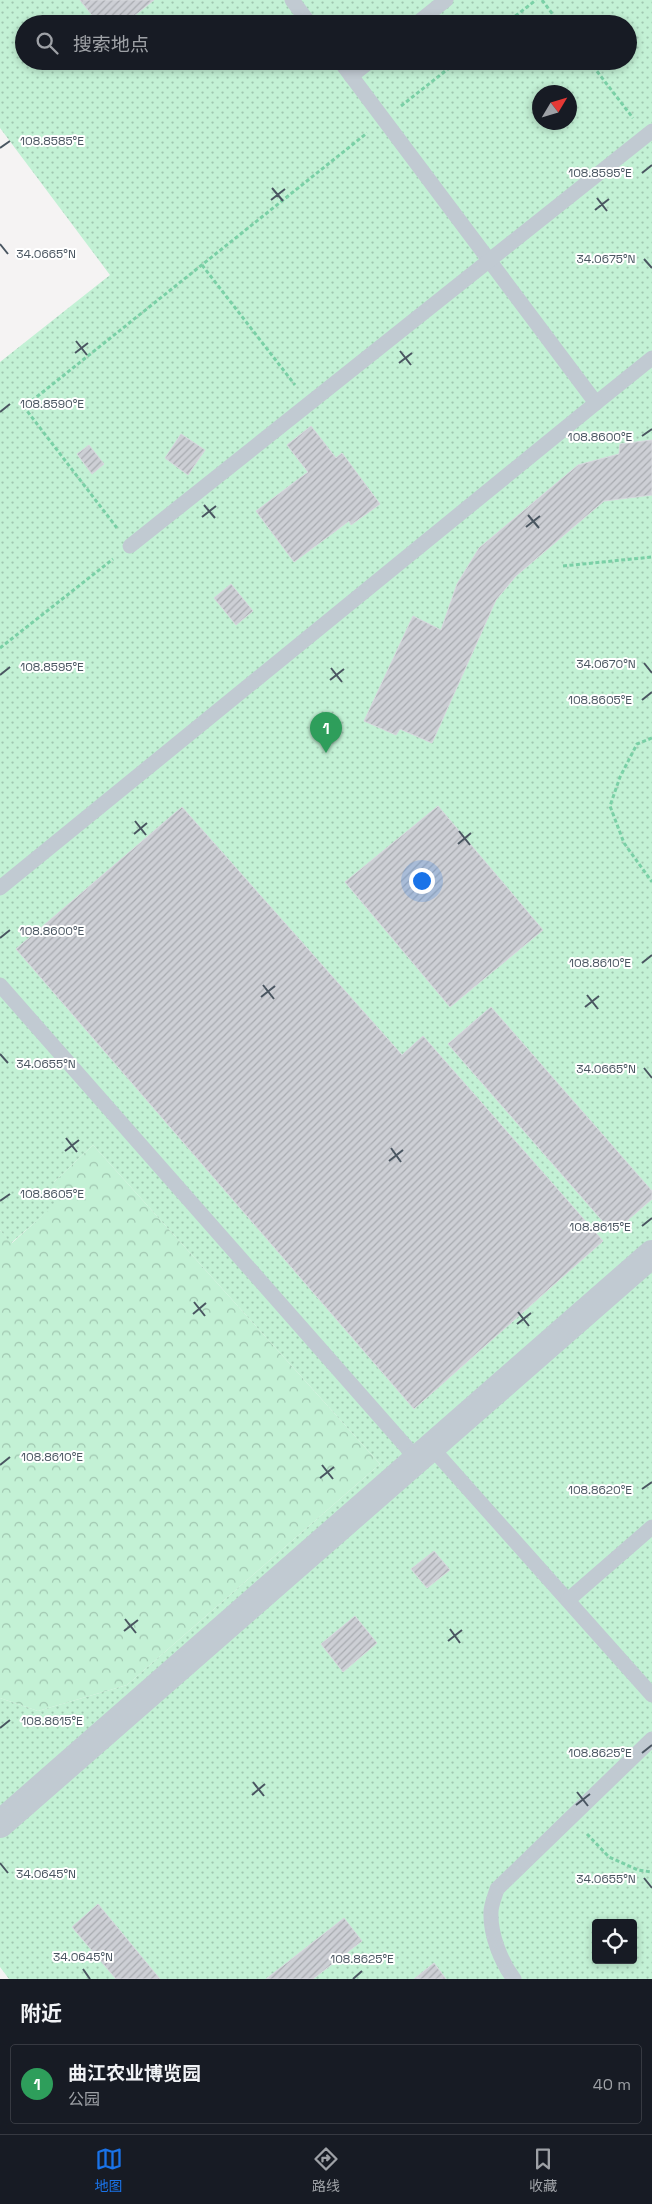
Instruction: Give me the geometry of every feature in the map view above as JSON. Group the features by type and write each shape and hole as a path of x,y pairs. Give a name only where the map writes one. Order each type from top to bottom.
{"street":[{"path":"0,1824 652,1254"}],"lane":[{"path":"292,0 303,15"},
{"path":"427,15 446,0"},
{"path":"347,70 596,403"},
{"path":"351,76 359,70"},
{"path":"130,546 649,134"},
{"path":"0,888 652,358"},
{"path":"0,985 424,1453 568,1600 652,1695"},
{"path":"568,1600 652,1527"},
{"path":"514,1979 507,1970 494,1937 490,1911 497,1889 652,1739"}],"path":[{"path":"517,15 536,0"},
{"path":"542,0 553,15"},
{"path":"0,648 130,546 24,407 447,70"},
{"path":"596,70 649,134"},
{"path":"202,265 310,403"},
{"path":"563,566 652,557"},
{"path":"652,738 638,744 620,777 610,806 624,843 652,882"},
{"path":"571,1817 608,1858 638,1870 652,1872"}],"green space":[{"path":"0,0 652,0 652,1979 9,1979 0,1967 0,1698 38,1711 127,1685 380,1464 93,1145 54,1182 55,1205 11,1243 0,1230 0,362 110,275 0,128"},
{"path":"93,1145 380,1464 127,1685 38,1711 0,1698 0,1230 12,1243 54,1205 54,1182"}],"building":[{"path":"80,0 154,0 135,15 92,15"},
{"path":"311,426 336,458 342,453 380,504 351,525 349,521 294,562 256,511 308,472 287,445"},
{"path":"181,434 205,450 188,475 165,458"},
{"path":"652,440 652,495 604,501 516,576 496,600 432,743 400,729 396,735 364,721 413,616 441,630 457,584 479,548 578,465 619,454 620,444"},
{"path":"89,445 104,464 92,474 77,454"},
{"path":"231,584 253,611 236,625 214,598"},
{"path":"438,806 543,930 450,1007 345,882"},
{"path":"182,807 402,1055 423,1036 603,1241 414,1409 16,949"},
{"path":"491,1007 652,1191 652,1199 613,1233 448,1044"},
{"path":"434,1551 450,1570 427,1588 411,1569"},
{"path":"355,1616 377,1643 343,1672 321,1644"},
{"path":"98,1904 160,1979 116,1979 72,1927"},
{"path":"344,1918 362,1941 313,1979 266,1979"},
{"path":"434,1963 446,1979 414,1979"}],"place":[{"name":"曲江农业博览园","path":"326,753"}]}
